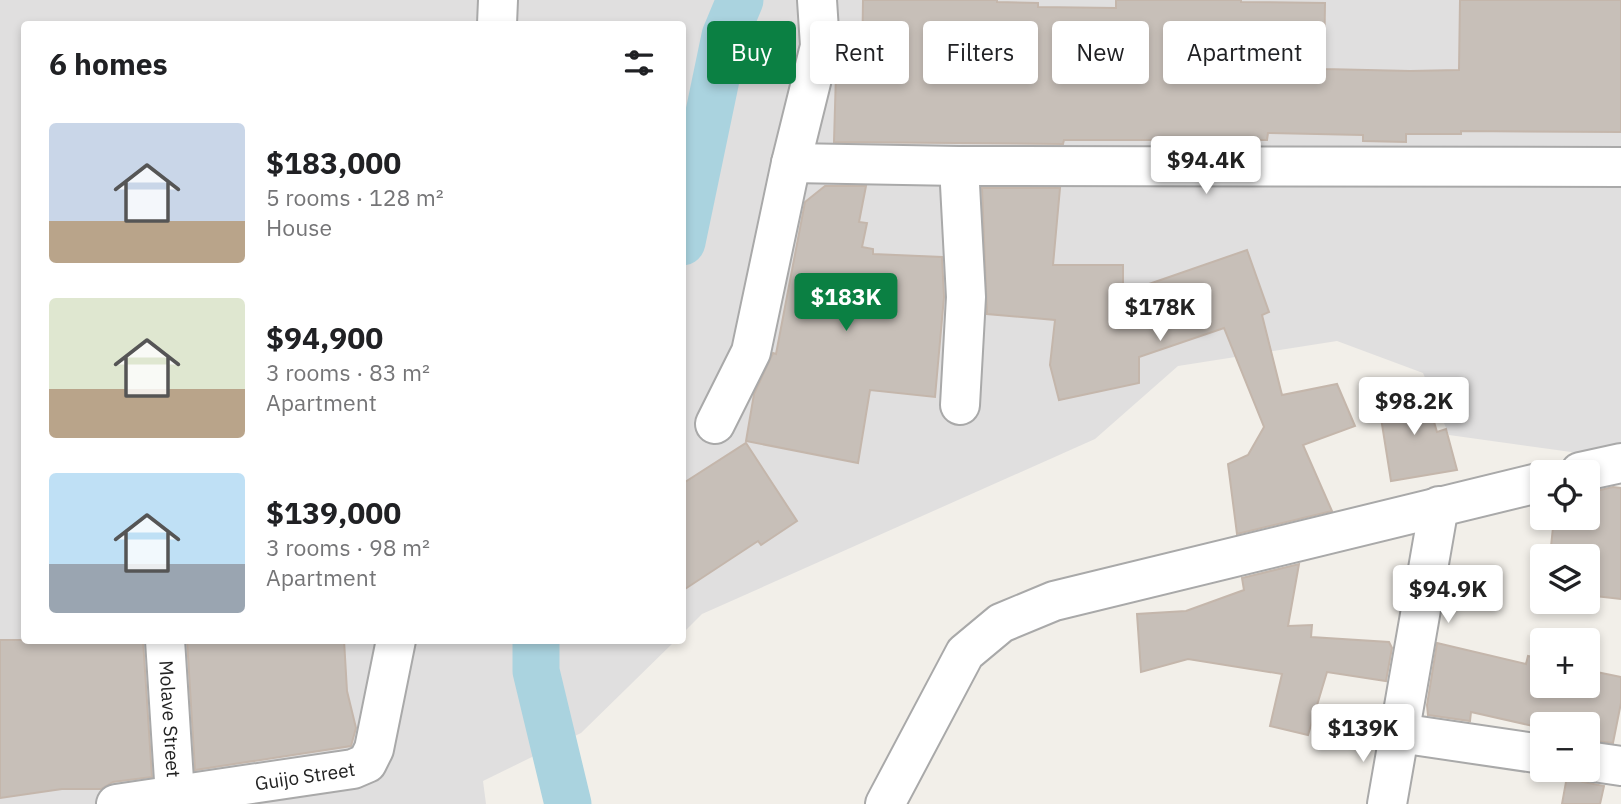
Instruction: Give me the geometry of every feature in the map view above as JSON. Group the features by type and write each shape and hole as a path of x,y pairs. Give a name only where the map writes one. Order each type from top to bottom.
{"street":[{"path":"497,21 498,0"},
{"path":"715,424 751,352 791,163 820,46 817,0"},
{"path":"791,163 959,166 1621,167"},
{"path":"959,166 966,297 960,405"},
{"path":"1600,468 1621,463"},
{"path":"885,804 965,653 1001,622 1054,601 1530,485"},
{"path":"1387,804 1439,506"},
{"name":"Molave Street","path":"165,644 175,796"},
{"name":"Guijo Street","path":"116,804 354,769 367,763 374,749 395,644"},
{"path":"1399,733 1530,752"},
{"path":"1600,763 1621,766"}],"shaded area":[{"path":"0,0 1621,0 1621,445 1593,455 1449,435 1423,373 1337,341 1178,366 1095,439 702,614 686,630 686,21 21,21 21,644 672,644 581,733 483,781 486,804 0,804"}],"building":[{"path":"863,0 997,0 1038,3 1038,7 1116,8 1116,0 1325,3 1325,21 1163,21 1163,84 1326,84 1326,69 1459,70 1460,0 1621,0 1621,132 1461,131 1461,134 1406,134 1406,142 1363,141 1363,135 1268,133 1267,140 1064,140 1063,144 834,142 836,84 909,84 909,21 863,21"},
{"path":"825,186 866,186 859,222 867,223 862,247 873,249 873,254 942,257 944,297 935,397 870,390 858,463 746,441 754,394 773,353 776,354 805,202"},
{"path":"982,188 1060,188 1053,265 1123,265 1123,293 1247,250 1269,312 1262,315 1282,395 1337,384 1355,426 1303,445 1332,511 1237,534 1228,464 1248,455 1264,427 1224,328 1139,357 1139,383 1059,400 1050,365 1055,320 987,314"},
{"path":"1424,388 1437,432 1446,429 1457,470 1391,481 1378,399"},
{"path":"746,443 797,521 761,545 758,541 686,588 686,481"},
{"path":"1621,488 1621,599 1600,597 1600,544 1551,544 1553,530 1600,530 1600,490"},
{"path":"1299,564 1288,626 1312,625 1311,637 1389,642 1392,648 1386,681 1327,672 1308,735 1270,726 1282,674 1188,659 1141,672 1137,614 1186,611 1244,590 1242,578"},
{"path":"0,640 21,640 21,644 143,644 152,777 113,782 101,789 62,789 0,798"},
{"path":"1437,643 1526,664 1530,656 1530,698 1600,698 1600,673 1621,677 1621,703 1613,743 1600,742 1600,712 1530,712 1530,725 1471,712 1470,721 1428,715 1427,705"},
{"path":"187,644 344,644 347,691 356,728 351,746 195,770"},
{"path":"1566,782 1604,786 1600,804 1562,804"}],"waterway":[{"path":"686,223 725,36 740,0"},
{"path":"536,644 536,671 568,804"}]}
